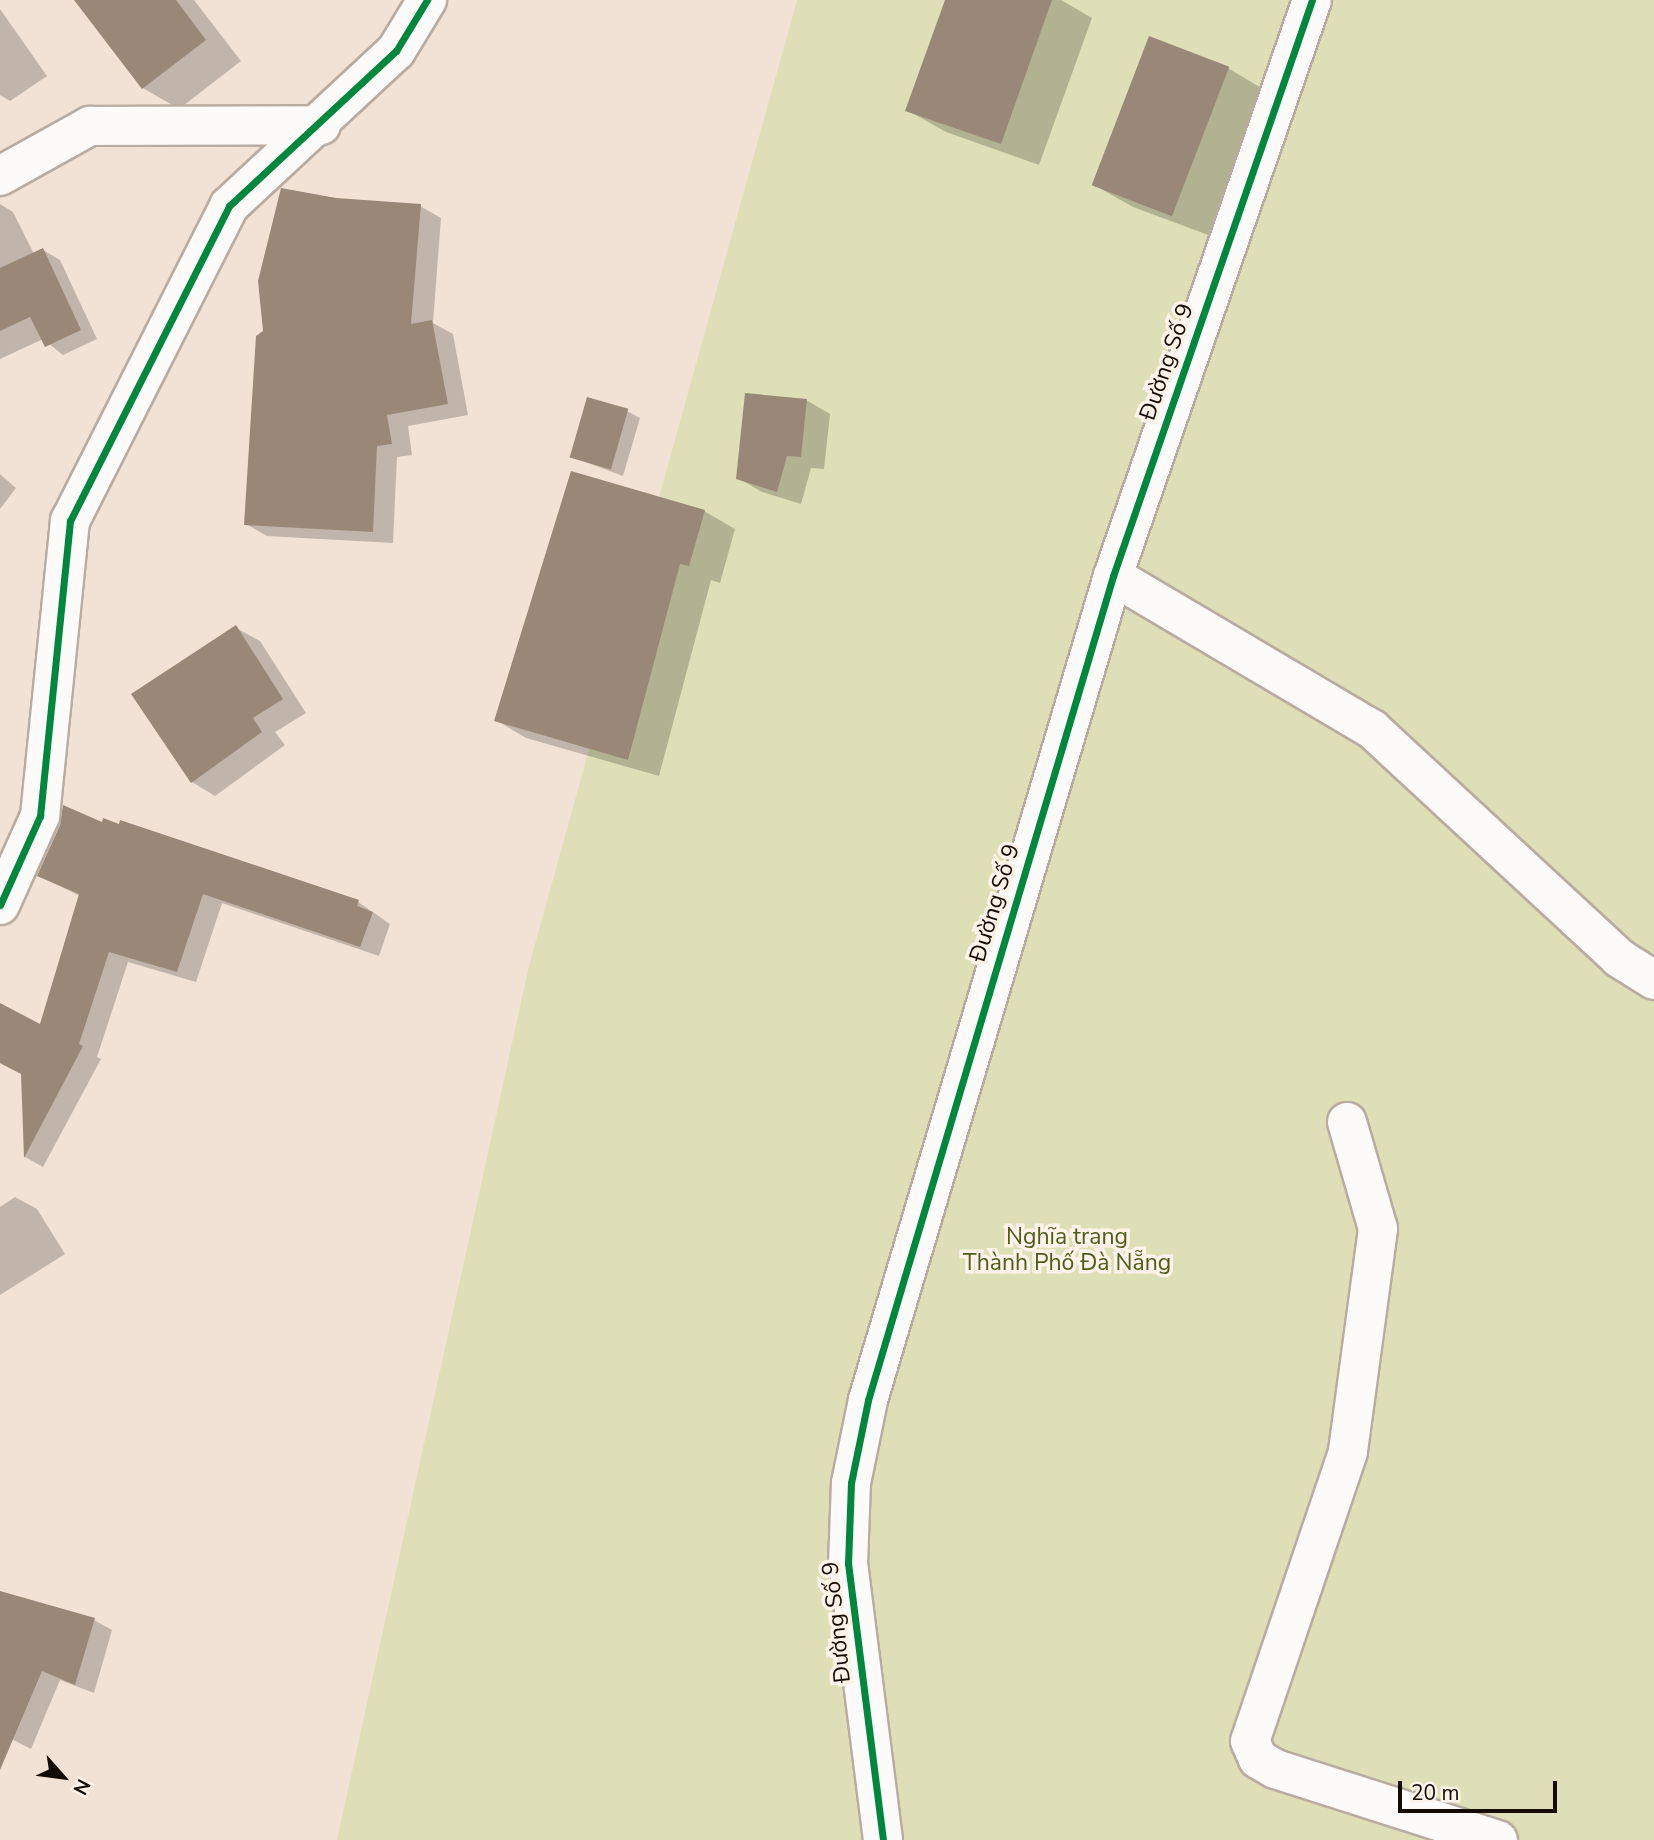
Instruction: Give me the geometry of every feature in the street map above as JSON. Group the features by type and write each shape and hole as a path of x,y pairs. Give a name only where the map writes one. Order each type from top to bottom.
{"street":[{"path":"0,905 40,816 71,521 229,206 321,125 396,51 427,0"},
{"name":"Đường Số 9","path":"883,1840 848,1564 851,1483 867,1400 1113,576 1312,0"},
{"path":"0,176 90,126 321,125"},
{"path":"1113,576 1372,729 1619,958 1654,980"},
{"path":"1347,1122 1378,1229 1348,1452 1251,1741 1258,1759 1275,1769 1498,1840"}],"green space":[{"name":"Nghĩa trang Thành Phố Đà Nẵng","path":"797,0 1654,0 1654,1840 337,1840 529,966"}],"building":[{"path":"74,0 176,0 206,40 142,89"},
{"path":"945,0 1052,0 1001,144 905,111"},
{"path":"1149,36 1229,67 1172,216 1092,185"},
{"path":"281,188 336,198 421,204 411,324 432,320 448,404 387,415 392,444 377,446 373,532 244,525 256,336 263,331 258,281"},
{"path":"43,248 81,330 45,347 30,317 0,331 0,268"},
{"path":"745,393 807,399 801,457 787,456 777,492 736,479"},
{"path":"587,397 628,409 611,469 570,458"},
{"path":"571,471 705,510 689,566 680,564 628,760 494,721"},
{"path":"236,625 283,699 253,718 262,732 191,783 131,694"},
{"path":"63,805 102,822 103,818 119,824 120,820 359,900 357,906 373,912 360,947 203,894 177,972 109,952 79,1044 83,1046 24,1158 21,1074 0,1063 0,1003 40,1024 79,894 37,876 60,825"},
{"path":"0,1591 95,1618 75,1685 42,1671 0,1770"}],"cycle path":[{"path":"0,905 40,816 70,521 229,206 396,51 427,0"},
{"path":"883,1840 848,1564 851,1483 868,1400 1113,576 1312,0"}]}
